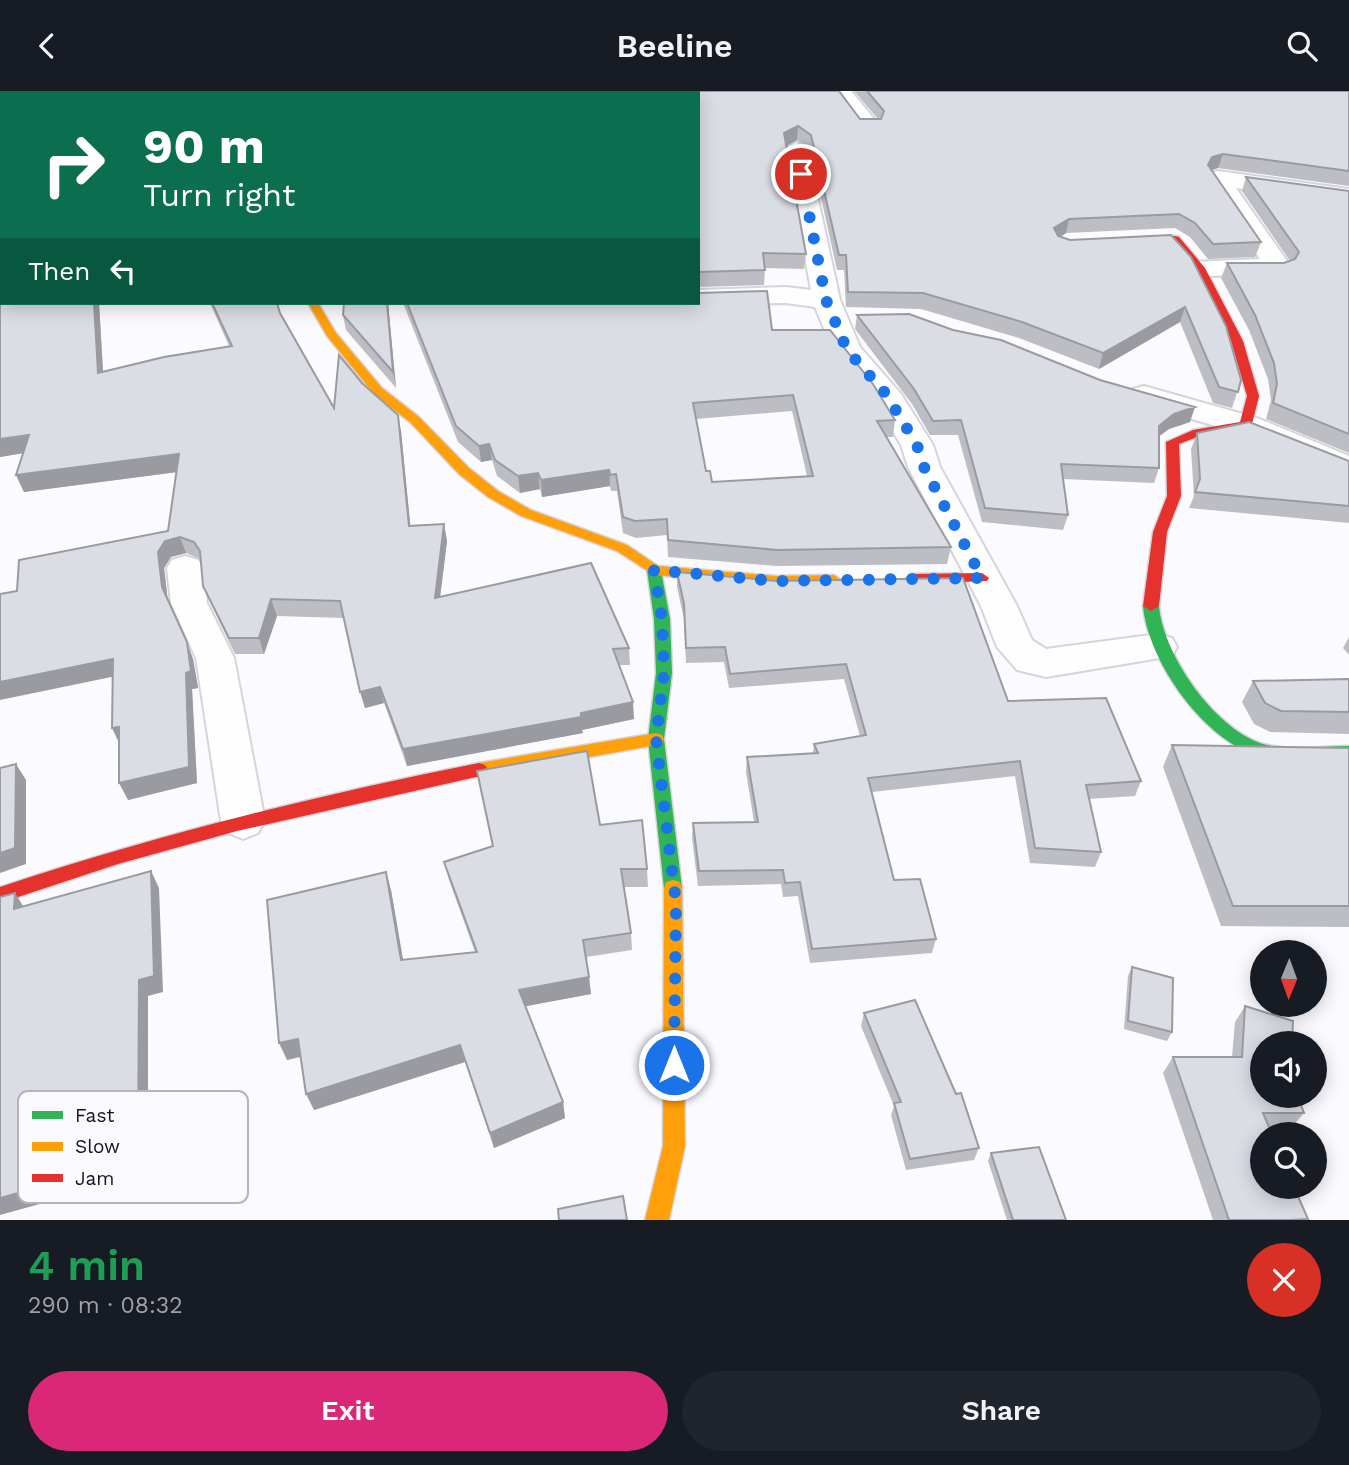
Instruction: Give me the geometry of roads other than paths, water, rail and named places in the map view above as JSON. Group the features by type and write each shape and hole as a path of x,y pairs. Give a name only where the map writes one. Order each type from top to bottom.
{"street":[{"path":"840,91 869,125"},
{"path":"796,149 841,312 847,350 886,394 917,445 924,467 999,606 1016,647 1031,660 1046,663 1158,647"},
{"path":"1200,268 1278,267 1218,178 1349,196"},
{"path":"1107,242 1175,239 1200,268 1237,341 1253,396 1246,425"},
{"path":"700,298 786,295 841,312"},
{"path":"314,305 331,334 378,391 415,420 483,487 526,513 622,548 654,570 776,581 845,580"},
{"path":"1120,389 1246,425 1349,468"},
{"path":"1246,425 1198,433 1172,442 1174,496 1160,532 1150,617 1158,647 1180,682 1229,733 1263,751 1349,752"},
{"path":"185,568 189,603 215,659 243,821"},
{"path":"654,570 662,619 664,673 656,739 676,903 674,1146 657,1220"},
{"path":"900,579 982,578"},
{"path":"0,895 51,876 310,802 656,739"}]}
